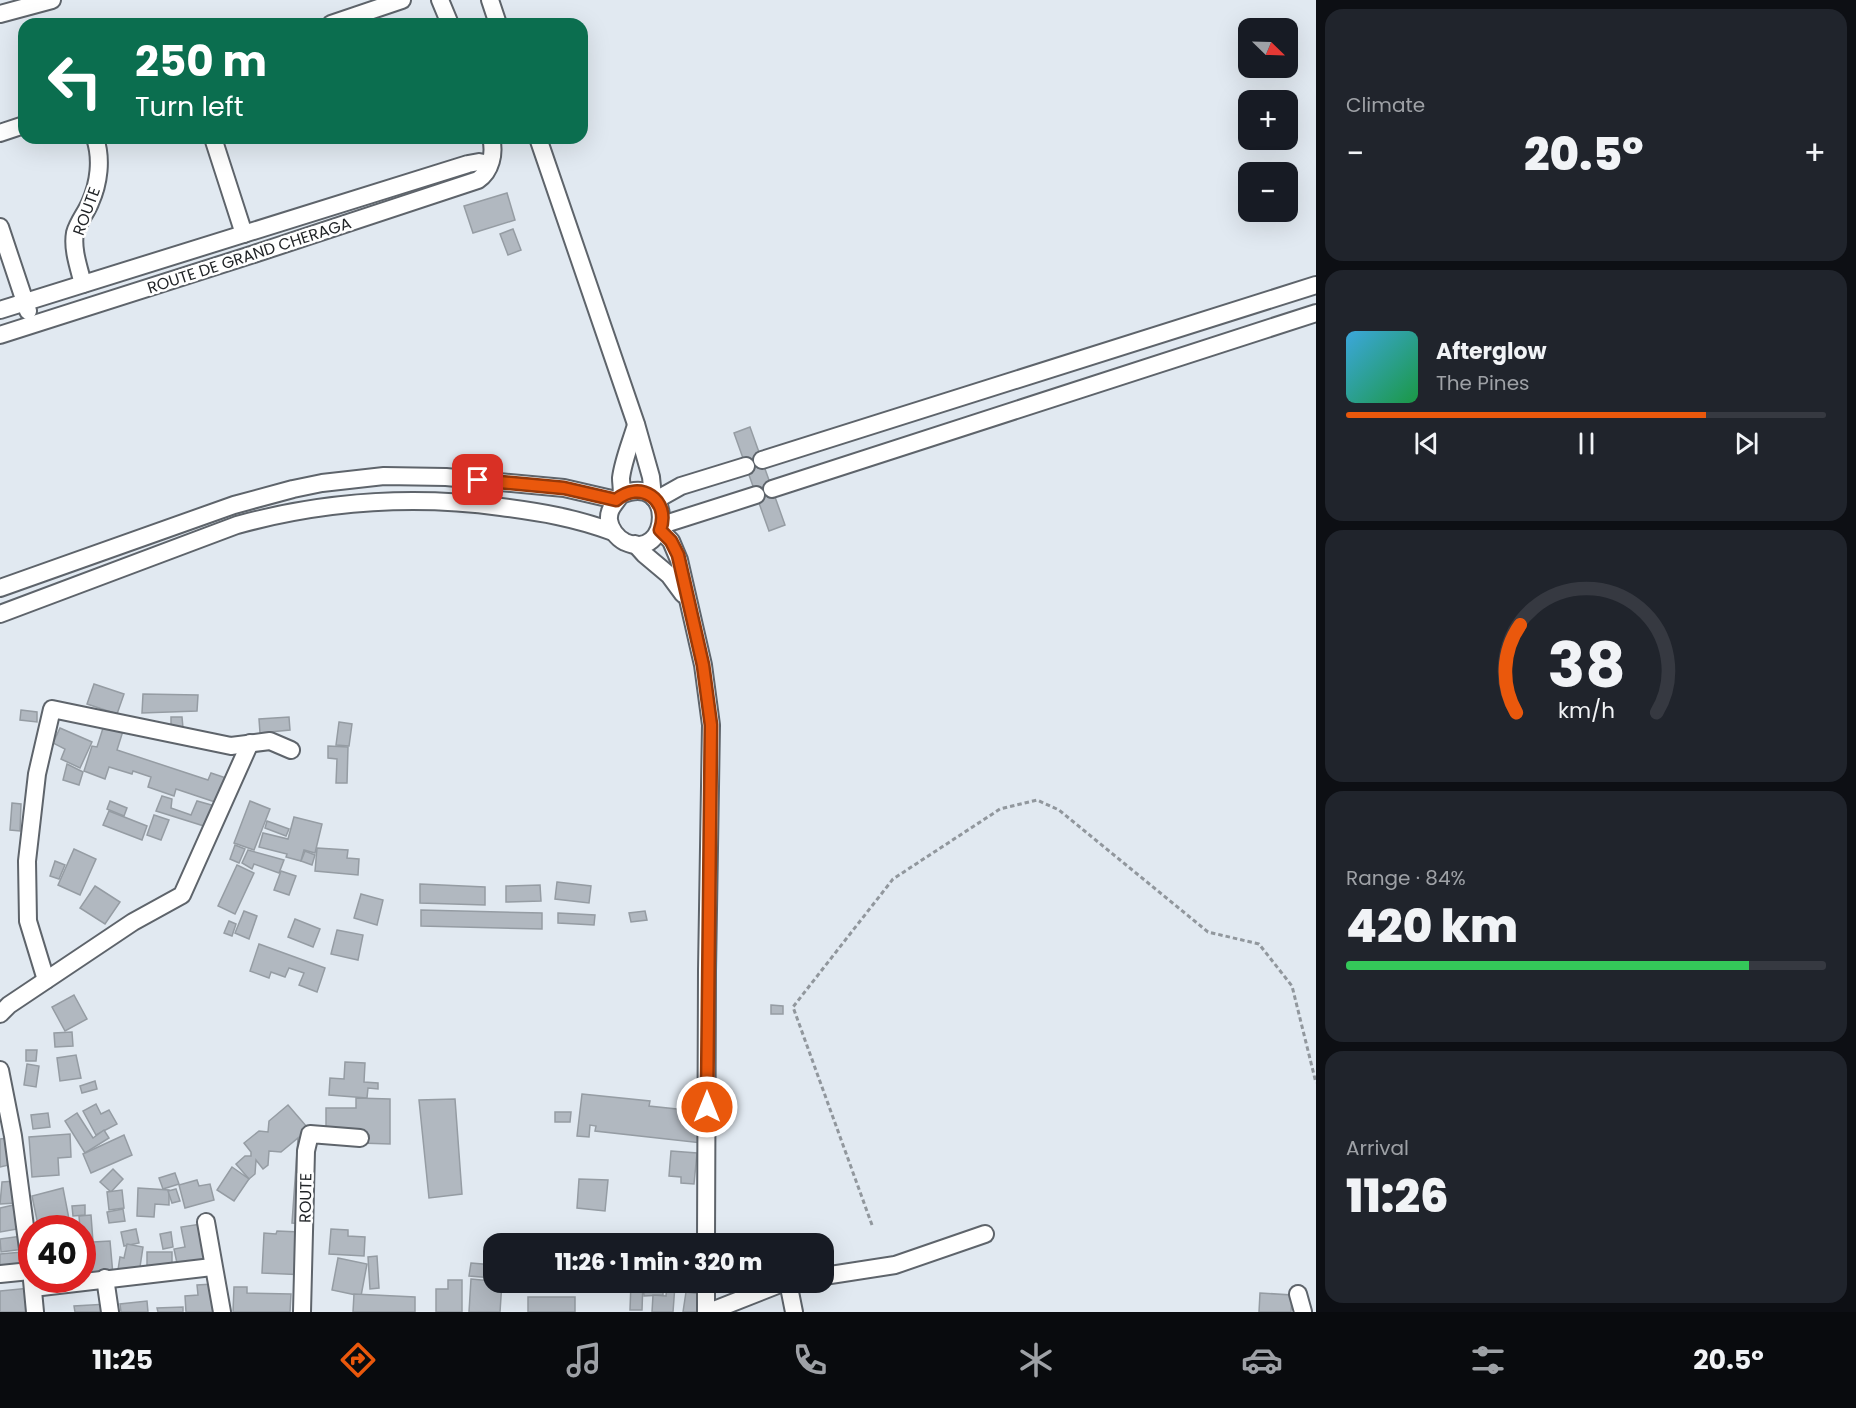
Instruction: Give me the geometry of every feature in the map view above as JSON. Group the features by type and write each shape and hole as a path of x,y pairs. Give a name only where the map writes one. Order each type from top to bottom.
{"street":[{"path":"0,14 52,0"},
{"path":"349,18 402,0"},
{"path":"440,0 448,18"},
{"path":"490,0 496,18"},
{"path":"0,133 18,127"},
{"name":"ROUTE","path":"83,284 75,239 76,231 90,204 98,173 97,144"},
{"path":"215,144 244,234"},
{"path":"0,310 468,164 478,162 489,164 491,144"},
{"path":"0,614 237,525 326,505 416,499 477,503 550,513 613,532 627,543 635,544 652,539 661,527 662,515 654,499 651,477 636,424 540,144"},
{"name":"ROUTE DE GRAND CHERAGA","path":"0,335 478,180 486,174 489,164"},
{"path":"0,227 33,325"},
{"path":"654,499 681,486 1316,285"},
{"path":"772,489 1316,313"},
{"path":"613,532 609,519 612,507 618,498 636,424"},
{"path":"0,588 234,505 322,483 384,476 446,477 564,488 618,498 638,491 654,499"},
{"path":"661,527 756,495"},
{"path":"661,527 678,555 703,665 711,725 706,1233"},
{"path":"635,544 669,575 687,599"},
{"path":"46,980 28,921 27,861 37,774 52,709 231,746 270,741 291,750"},
{"path":"0,1014 9,1005 133,922 182,895 250,743"},
{"path":"0,1070 13,1136 23,1215"},
{"name":"ROUTE","path":"302,1312 306,1151 310,1134 360,1138"},
{"path":"206,1222 222,1312"},
{"path":"834,1274 895,1265 985,1234"},
{"path":"96,1278 213,1267"},
{"path":"0,1274 18,1277"},
{"path":"105,1278 110,1312"},
{"path":"33,1293 35,1312"},
{"path":"707,1293 708,1312 758,1293"},
{"path":"790,1293 794,1312"},
{"path":"1299,1294 1303,1312"}],"path":[{"path":"872,1225 794,1007 893,879 1000,809 1037,800 1059,810 1208,933 1259,944 1292,986 1316,1083"}],"building":[{"path":"507,193 515,220 473,233 464,206"},
{"path":"513,229 521,250 508,255 500,234"},
{"path":"750,427 785,525 769,531 734,433"},
{"path":"94,684 124,694 117,714 87,704"},
{"path":"143,694 198,695 197,711 142,713"},
{"path":"21,710 37,712 37,722 20,720"},
{"path":"171,717 182,717 183,728 171,727"},
{"path":"289,717 290,730 260,733 259,719"},
{"path":"339,722 352,724 349,746 336,745"},
{"path":"104,725 123,731 117,750 208,780 211,773 226,778 218,803 176,789 174,796 148,787 151,777 133,771 132,774 109,767 105,779 84,771 92,746 97,747"},
{"path":"60,728 92,742 80,768 61,759 65,749 53,743"},
{"path":"328,746 348,747 347,783 336,783 337,759 328,758"},
{"path":"67,764 83,772 79,785 63,780"},
{"path":"162,796 172,799 171,808 191,815 197,801 215,806 204,826 156,811"},
{"path":"110,801 127,808 124,816 107,809"},
{"path":"250,801 270,809 254,850 234,843"},
{"path":"12,803 21,804 20,831 10,830"},
{"path":"109,811 147,826 142,840 103,825"},
{"path":"154,815 169,820 161,840 147,835"},
{"path":"294,817 322,824 315,853 304,850 301,861 286,857 287,854 259,847 263,833 288,839"},
{"path":"267,821 289,829 286,836 265,828"},
{"path":"235,845 245,849 239,863 230,859"},
{"path":"317,848 348,850 347,858 359,859 358,875 315,871"},
{"path":"74,849 96,859 80,895 58,885"},
{"path":"248,850 284,860 279,873 254,864 252,869 242,863"},
{"path":"305,851 315,855 312,865 301,861"},
{"path":"55,861 65,865 59,879 50,876"},
{"path":"237,865 254,873 235,914 218,906"},
{"path":"281,871 296,876 289,895 274,890"},
{"path":"557,882 591,886 589,903 555,899"},
{"path":"420,884 485,887 485,905 420,903"},
{"path":"540,885 541,901 506,902 506,886"},
{"path":"95,886 120,902 105,924 80,908"},
{"path":"361,894 383,900 377,925 354,918"},
{"path":"421,910 542,913 542,929 421,926"},
{"path":"244,911 257,916 249,939 235,933"},
{"path":"645,911 647,920 631,922 629,913"},
{"path":"558,913 595,915 594,925 558,923"},
{"path":"295,919 320,929 313,947 288,937"},
{"path":"229,921 236,924 232,936 224,933"},
{"path":"337,930 363,935 358,960 331,954"},
{"path":"259,944 325,968 317,992 299,985 304,973 289,968 285,977 271,972 269,978 250,971"},
{"path":"74,995 87,1019 65,1031 52,1007"},
{"path":"771,1005 783,1006 783,1014 771,1014"},
{"path":"72,1032 73,1046 55,1047 54,1033"},
{"path":"26,1050 37,1050 36,1061 26,1061"},
{"path":"76,1055 81,1078 60,1081 57,1058"},
{"path":"345,1062 365,1063 364,1082 378,1083 378,1089 368,1088 367,1098 329,1095 330,1078 344,1079"},
{"path":"27,1064 39,1066 36,1087 24,1085"},
{"path":"95,1081 97,1089 82,1093 80,1086"},
{"path":"582,1094 650,1101 649,1106 705,1112 702,1143 595,1131 596,1126 590,1125 589,1137 577,1136"},
{"path":"356,1098 390,1099 390,1144 359,1143 326,1130 326,1108 356,1108"},
{"path":"455,1099 462,1194 429,1198 419,1100"},
{"path":"96,1104 101,1114 109,1110 117,1124 96,1135 83,1111"},
{"path":"288,1105 313,1134 307,1224 292,1223 298,1138 281,1152 269,1151 268,1165 263,1169 256,1160 255,1174 249,1179 236,1164 245,1156 251,1156 251,1152 244,1143 259,1131 268,1132 269,1121"},
{"path":"555,1112 571,1112 570,1122 555,1122"},
{"path":"48,1113 50,1127 33,1129 31,1115"},
{"path":"77,1113 93,1138 104,1130 109,1138 85,1153 65,1121"},
{"path":"70,1134 71,1157 58,1158 59,1175 32,1177 29,1137"},
{"path":"124,1135 132,1155 91,1173 83,1154"},
{"path":"7,1138 13,1164 0,1167 0,1139"},
{"path":"671,1151 697,1153 694,1184 681,1183 681,1177 669,1176"},
{"path":"232,1167 249,1179 234,1201 217,1190"},
{"path":"113,1169 123,1179 111,1192 100,1182"},
{"path":"175,1173 179,1184 163,1189 159,1178"},
{"path":"579,1179 608,1180 605,1211 577,1208"},
{"path":"197,1180 199,1186 210,1184 214,1200 185,1208 179,1185"},
{"path":"15,1181 16,1203 0,1204 2,1182"},
{"path":"63,1188 68,1215 36,1215 32,1196"},
{"path":"138,1188 169,1190 169,1205 155,1204 154,1217 137,1216"},
{"path":"176,1189 180,1201 172,1203 168,1191"},
{"path":"122,1190 124,1208 109,1210 107,1192"},
{"path":"18,1204 20,1215 18,1215 18,1229 0,1232 0,1208"},
{"path":"85,1205 85,1215 73,1215 72,1206"},
{"path":"123,1209 125,1221 109,1223 107,1212"},
{"path":"201,1224 208,1263 178,1268 174,1249 185,1247 181,1227"},
{"path":"136,1229 139,1243 124,1246 121,1232"},
{"path":"331,1229 348,1230 348,1236 365,1237 364,1256 329,1254"},
{"path":"277,1231 300,1232 307,1275 262,1273 264,1233 276,1234"},
{"path":"171,1232 173,1247 163,1249 160,1234"},
{"path":"18,1237 18,1250 1,1252 0,1239"},
{"path":"110,1241 113,1275 96,1276 96,1242"},
{"path":"127,1244 143,1247 138,1280 117,1276 120,1257 124,1258"},
{"path":"18,1252 18,1274 0,1276 0,1254"},
{"path":"147,1252 172,1252 172,1280 147,1280"},
{"path":"377,1256 379,1288 370,1289 368,1257"},
{"path":"338,1258 367,1264 361,1296 332,1290"},
{"path":"471,1263 483,1264 483,1277 469,1276"},
{"path":"471,1279 483,1280 483,1293 501,1293 500,1312 469,1312"},
{"path":"448,1280 462,1280 462,1312 436,1312 436,1289 448,1289"},
{"path":"213,1284 215,1312 186,1312 185,1296 198,1295 197,1285"},
{"path":"234,1287 247,1287 247,1293 291,1294 290,1312 233,1312"},
{"path":"18,1289 18,1293 30,1293 32,1312 0,1312 0,1291"},
{"path":"631,1293 643,1293 642,1310 630,1310"},
{"path":"644,1293 663,1293 663,1295 644,1296"},
{"path":"666,1293 674,1293 673,1312 652,1312 653,1295 666,1296"},
{"path":"686,1293 701,1294 698,1312 683,1312"},
{"path":"1260,1293 1292,1295 1291,1312 1259,1312"},
{"path":"354,1294 415,1297 415,1312 353,1312"},
{"path":"528,1297 575,1297 575,1312 528,1312"},
{"path":"147,1301 148,1312 121,1312 120,1304"},
{"path":"108,1304 108,1312 75,1312 74,1306"},
{"path":"183,1307 183,1312 158,1312 157,1308"}],"route":[{"path":"478,480 579,490 616,500 621,495 638,491 653,497 660,505 662,525 660,530 671,541 678,555 703,665 711,725 707,1107"}]}
